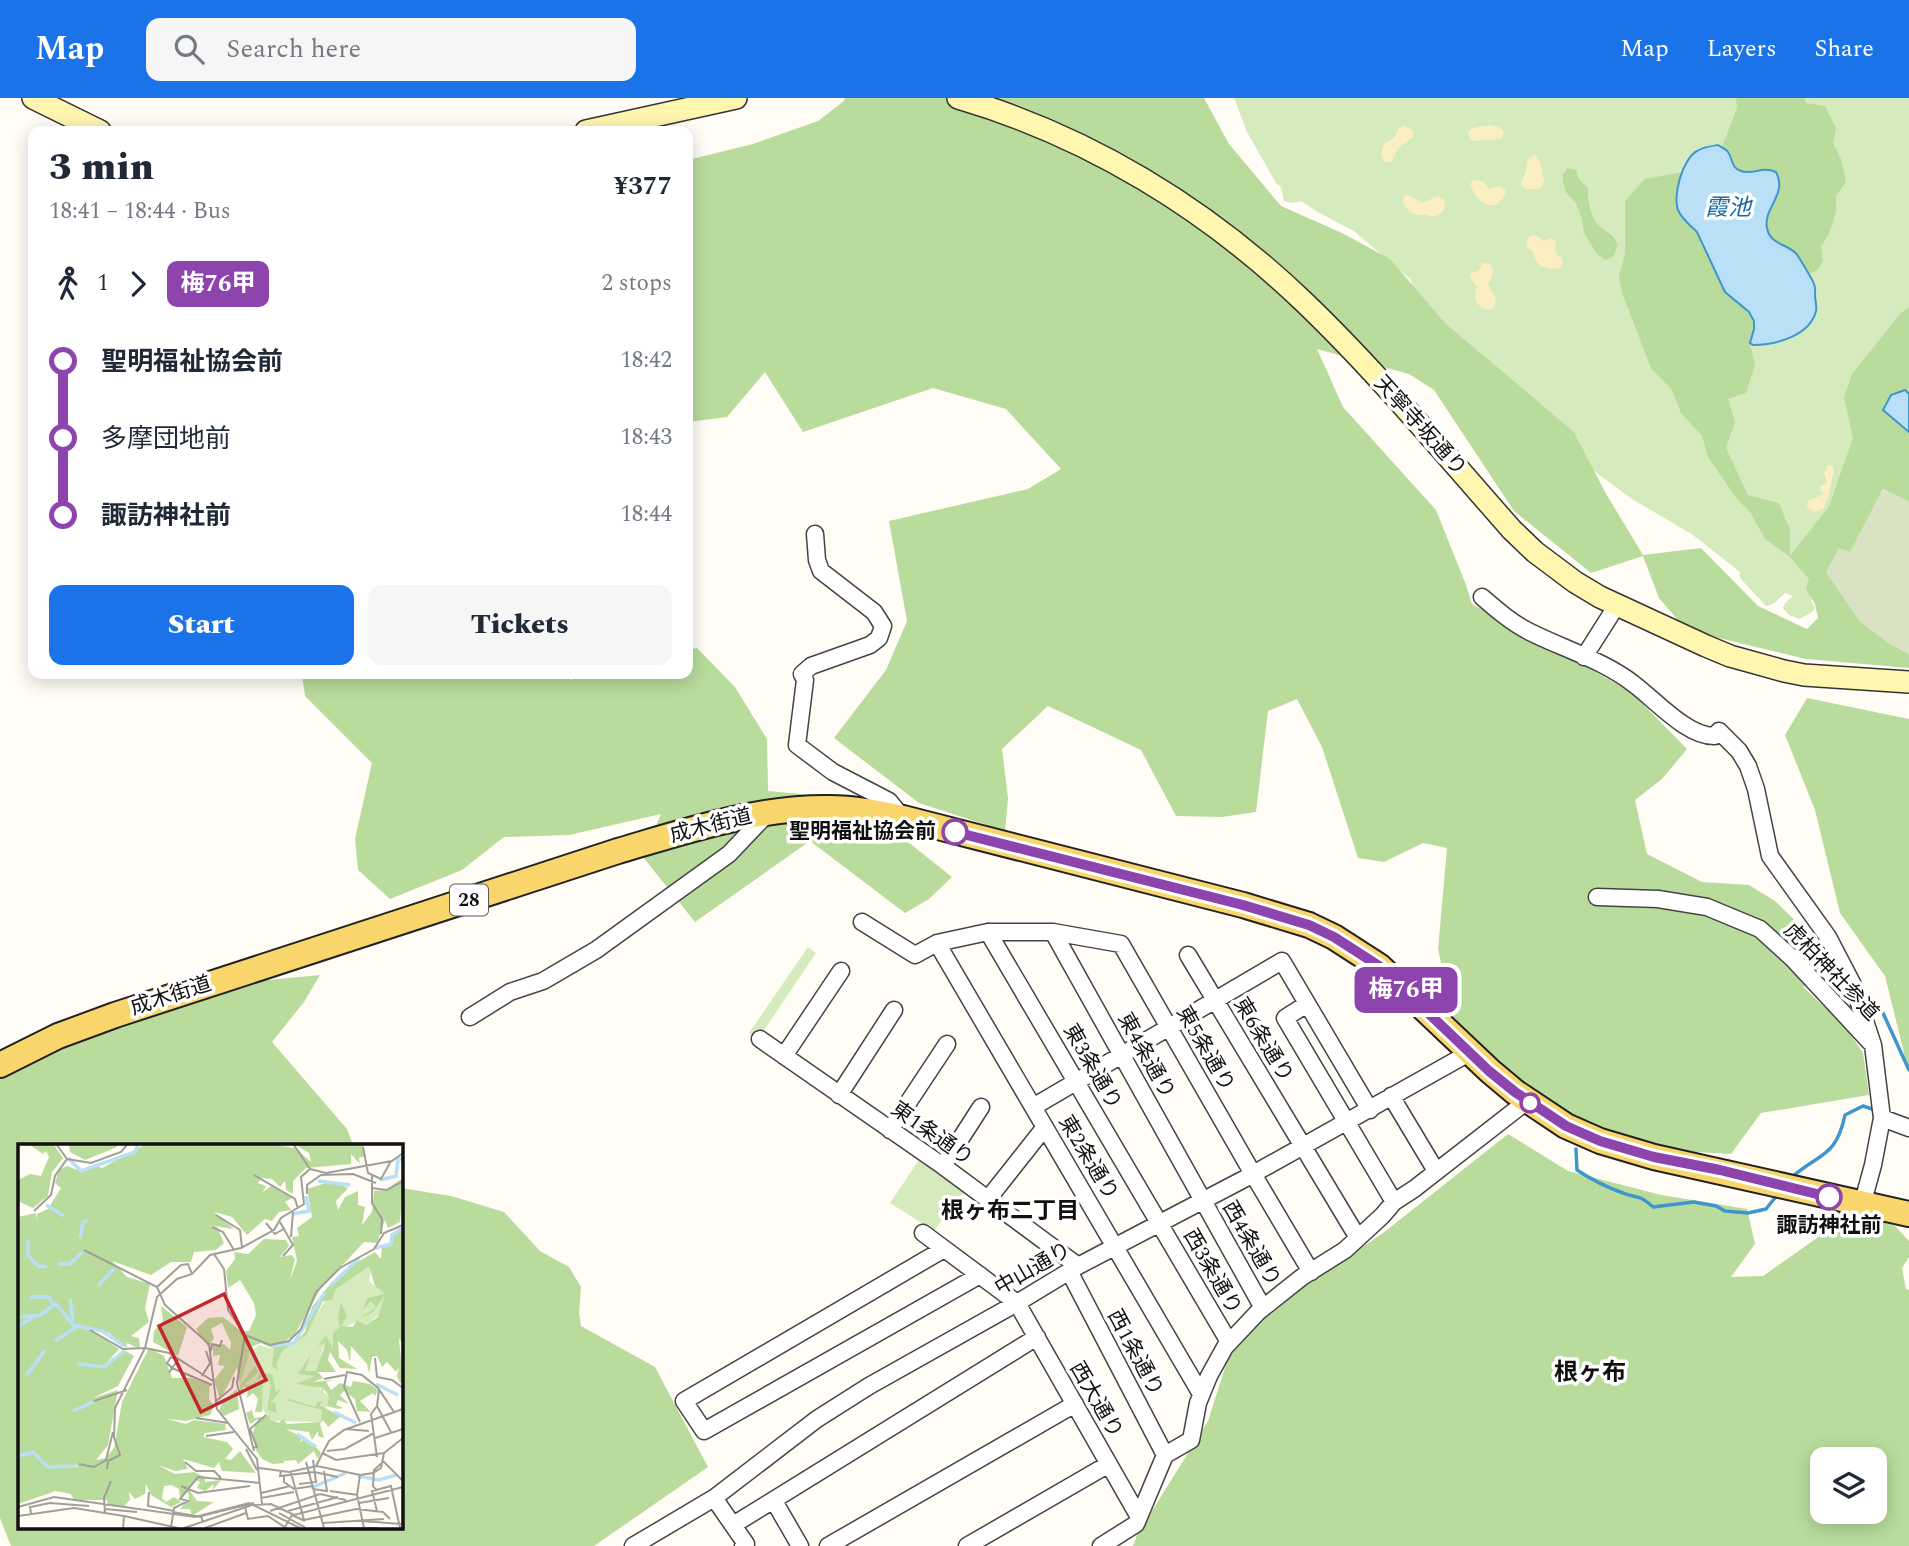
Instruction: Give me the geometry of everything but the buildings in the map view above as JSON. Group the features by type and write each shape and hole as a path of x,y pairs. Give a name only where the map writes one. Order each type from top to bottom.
{"main road":[{"name":"成木街道","path":"0,1065 58,1036 115,1014 618,851 768,812 829,808 903,818 1243,905 1309,925 1334,937 1379,966 1469,1053 1527,1101 1566,1126 1600,1141 1654,1157 1909,1214"}],"street":[{"path":"33,98 90,126"},
{"path":"609,126 736,98"},
{"name":"天寧寺坂通り","path":"958,98 1030,122 1094,151 1149,182 1219,231 1302,300 1512,530 1535,552 1575,582 1617,605 1706,646 1758,664 1804,675 1909,682"},
{"path":"815,534 817,560 821,570 874,612 883,626 879,638 870,645 811,666 802,674 805,680 797,745 833,772 889,801 903,818"},
{"path":"1482,597 1508,619 1528,631 1632,682 1684,725 1705,737 1714,736 1719,731 1739,751 1756,789 1770,856 1828,937 1853,985 1872,1045 1882,1118 1862,1205"},
{"path":"1584,657 1617,605"},
{"path":"470,1017 510,992 543,981 596,950 729,854 768,812"},
{"name":"虎柏神社参道","path":"1597,897 1658,899 1707,907 1760,929 1793,959 1872,1045"},
{"path":"862,922 915,955 937,943 988,932 1052,932"},
{"name":"東3条通り","path":"988,932 1159,1223"},
{"name":"東5条通り","path":"1052,932 1121,944 1311,1272"},
{"name":"東4条通り","path":"1052,932 1202,1201"},
{"name":"東2条通り","path":"937,943 1201,1394"},
{"name":"東6条通り","path":"1188,955 1358,1238"},
{"path":"1033,1107 1282,961 1370,1110"},
{"path":"784,1056 841,971"},
{"path":"1307,1004 1285,1018 1394,1202"},
{"path":"839,1096 894,1010"},
{"name":"東1条通り","path":"760,1039 988,1199 1073,1269"},
{"path":"890,1130 947,1044"},
{"name":"中山通り","path":"633,1546 714,1497 817,1419 869,1386 1073,1269 1253,1174 1469,1053"},
{"path":"1391,1096 1436,1171"},
{"path":"1101,1546 1136,1524 1165,1455 1191,1440 1201,1394 1224,1347 1263,1308 1345,1250 1394,1202 1527,1101"},
{"path":"943,1166 981,1107"},
{"path":"1882,1118 1909,1128"},
{"path":"988,1199 1045,1127"},
{"name":"西4条通り","path":"1202,1201 1263,1308"},
{"name":"西3条通り","path":"1159,1223 1229,1342"},
{"path":"923,1233 1017,1303"},
{"path":"944,1249 684,1401 704,1431 981,1275"},
{"name":"西1条通り","path":"1073,1269 1165,1455"},
{"name":"西大通り","path":"1017,1303 1139,1517"},
{"path":"733,1525 1037,1337"},
{"path":"828,1546 1074,1404"},
{"path":"967,1546 1109,1464"},
{"path":"714,1497 746,1544 743,1546"},
{"path":"774,1501 800,1546"}],"green space":[{"path":"845,98 1204,98 1229,144 1281,206 1342,233 1390,259 1445,323 1574,432 1605,492 1643,555 1701,548 1758,606 1807,629 1818,618 1815,604 1806,589 1809,579 1790,557 1765,539 1750,512 1737,499 1708,457 1702,436 1681,413 1672,390 1651,368 1622,293 1619,275 1625,254 1625,201 1645,179 1682,172 1679,194 1682,216 1697,232 1725,292 1749,312 1754,321 1750,343 1755,365 1746,393 1728,399 1735,422 1726,448 1748,495 1779,503 1790,530 1790,556 1829,506 1853,438 1844,397 1852,374 1901,313 1909,307 1909,394 1905,390 1883,409 1909,432 1909,502 1883,489 1850,553 1887,642 1909,654 1909,668 1806,659 1686,630 1659,598 1643,556 1591,573 1514,511 1434,390 1409,374 1317,349 1343,407 1436,510 1472,604 1630,691 1687,749 1662,779 1635,800 1647,854 1702,882 1749,885 1775,901 1809,934 1823,972 1803,987 1845,1026 1863,1053 1869,1095 1761,1113 1731,1154 1662,1150 1563,1113 1508,1072 1454,1023 1438,949 1447,848 1423,843 1384,862 1358,858 1322,747 1297,699 1268,711 1256,812 1222,817 1176,816 1141,750 1048,706 1002,749 1008,799 1005,831 919,803 834,738 886,670 907,621 889,521 1028,489 1061,469 1006,409 933,388 803,432 765,372 727,417 693,421 693,159 753,144 818,121"},
{"path":"1234,98 1909,98 1909,326 1818,593 1811,600 1815,608 1811,613 1799,619 1789,615 1783,608 1793,596 1785,593 1773,604 1766,606 1741,579 1740,572 1693,535 1632,499 1442,359 1410,279 1354,231 1301,201 1284,201 1281,187 1276,183 1247,132"},
{"path":"1736,98 1804,98 1806,103 1825,106 1836,128 1833,143 1841,159 1846,182 1836,196 1836,212 1821,247 1823,261 1817,271 1808,274 1799,257 1769,235 1767,217 1778,191 1779,177 1765,169 1739,170 1733,166 1722,147 1737,108"},
{"path":"1568,168 1576,170 1579,179 1588,188 1593,216 1618,245 1614,256 1606,260 1597,254 1584,233 1576,203 1566,193 1563,174"},
{"path":"1883,489 1909,502 1909,654 1860,622 1826,572 1839,548 1850,552"},
{"path":"697,648 735,687 767,739 768,791 812,795 824,821 898,834 952,877 929,899 905,913 810,841 695,922 643,857 661,814 569,835 504,837 462,870 390,899 358,870 355,839 372,763 305,696 303,679 693,679 693,649"},
{"path":"1807,698 1909,719 1909,1073 1885,976 1840,913 1815,810 1785,735"},
{"path":"808,947 816,953 758,1039 749,1033"},
{"path":"320,975 304,1002 272,1042 347,1129 353,1144 18,1144 18,1528 402,1528 402,1188 451,1196 504,1212 540,1251 569,1267 581,1287 581,1326 655,1367 708,1467 594,1546 11,1546 0,1518 0,1073 118,1019 258,981"},
{"path":"1508,1134 1568,1171 1661,1195 1747,1209 1755,1244 1731,1277 1763,1276 1821,1235 1842,1209 1895,1226 1909,1241 1909,1257 1902,1268 1906,1289 1909,1290 1909,1546 1133,1546 1137,1535 1208,1421 1230,1352 1270,1310 1383,1233"},
{"path":"919,1160 965,1190 934,1231 890,1203"}],"sand":[{"path":"1490,125 1501,128 1504,133 1501,139 1470,139 1468,133 1472,128"},
{"path":"1405,126 1413,131 1413,137 1399,147 1391,162 1384,162 1381,154 1384,144 1394,138 1399,128"},
{"path":"1535,155 1540,161 1545,181 1539,189 1526,189 1521,185 1522,181 1528,160"},
{"path":"1477,180 1489,189 1499,186 1505,189 1506,193 1498,204 1488,205 1478,198 1470,185"},
{"path":"1409,195 1422,203 1436,197 1442,198 1445,200 1444,209 1437,216 1415,215 1403,203 1404,196"},
{"path":"1533,235 1544,241 1550,238 1556,242 1555,251 1563,261 1562,267 1543,267 1536,261 1533,251 1526,247 1528,238"},
{"path":"1483,263 1490,264 1493,269 1488,284 1495,298 1495,305 1488,310 1478,304 1475,296 1477,287 1470,278 1471,273 1478,271"},
{"path":"1828,465 1832,465 1834,469 1828,498 1823,509 1814,512 1807,507 1808,501 1824,494 1820,487 1827,482 1824,473"}],"water":[{"name":"霞池","path":"1718,145 1728,152 1738,170 1776,172 1779,187 1768,214 1769,234 1776,242 1795,252 1814,284 1816,309 1812,320 1799,333 1781,341 1762,345 1750,343 1754,321 1749,312 1725,292 1697,232 1683,218 1677,206 1677,188 1687,162 1699,150"},
{"path":"1905,390 1909,394 1909,432 1883,410 1891,395"}],"waterway":[{"path":"1883,1013 1909,1070"},
{"path":"1792,1177 1831,1147 1837,1139 1845,1115 1863,1106 1875,1110"},
{"path":"1576,1149 1577,1170 1605,1186 1641,1198 1653,1207 1694,1202 1716,1206 1725,1211 1748,1213 1766,1209 1778,1194"}],"bus line":[{"name":"梅76甲","path":"955,832 1243,905 1309,925 1334,937 1379,966 1489,1071 1566,1126 1600,1141 1654,1157 1829,1197"}],"place":[{"name":"聖明福祉協会前","path":"955,832"},
{"name":"諏訪神社前","path":"1829,1197"}],"district":[{"name":"根ヶ布二丁目","path":"1010,1211"},
{"name":"根ヶ布","path":"1590,1373"}]}
